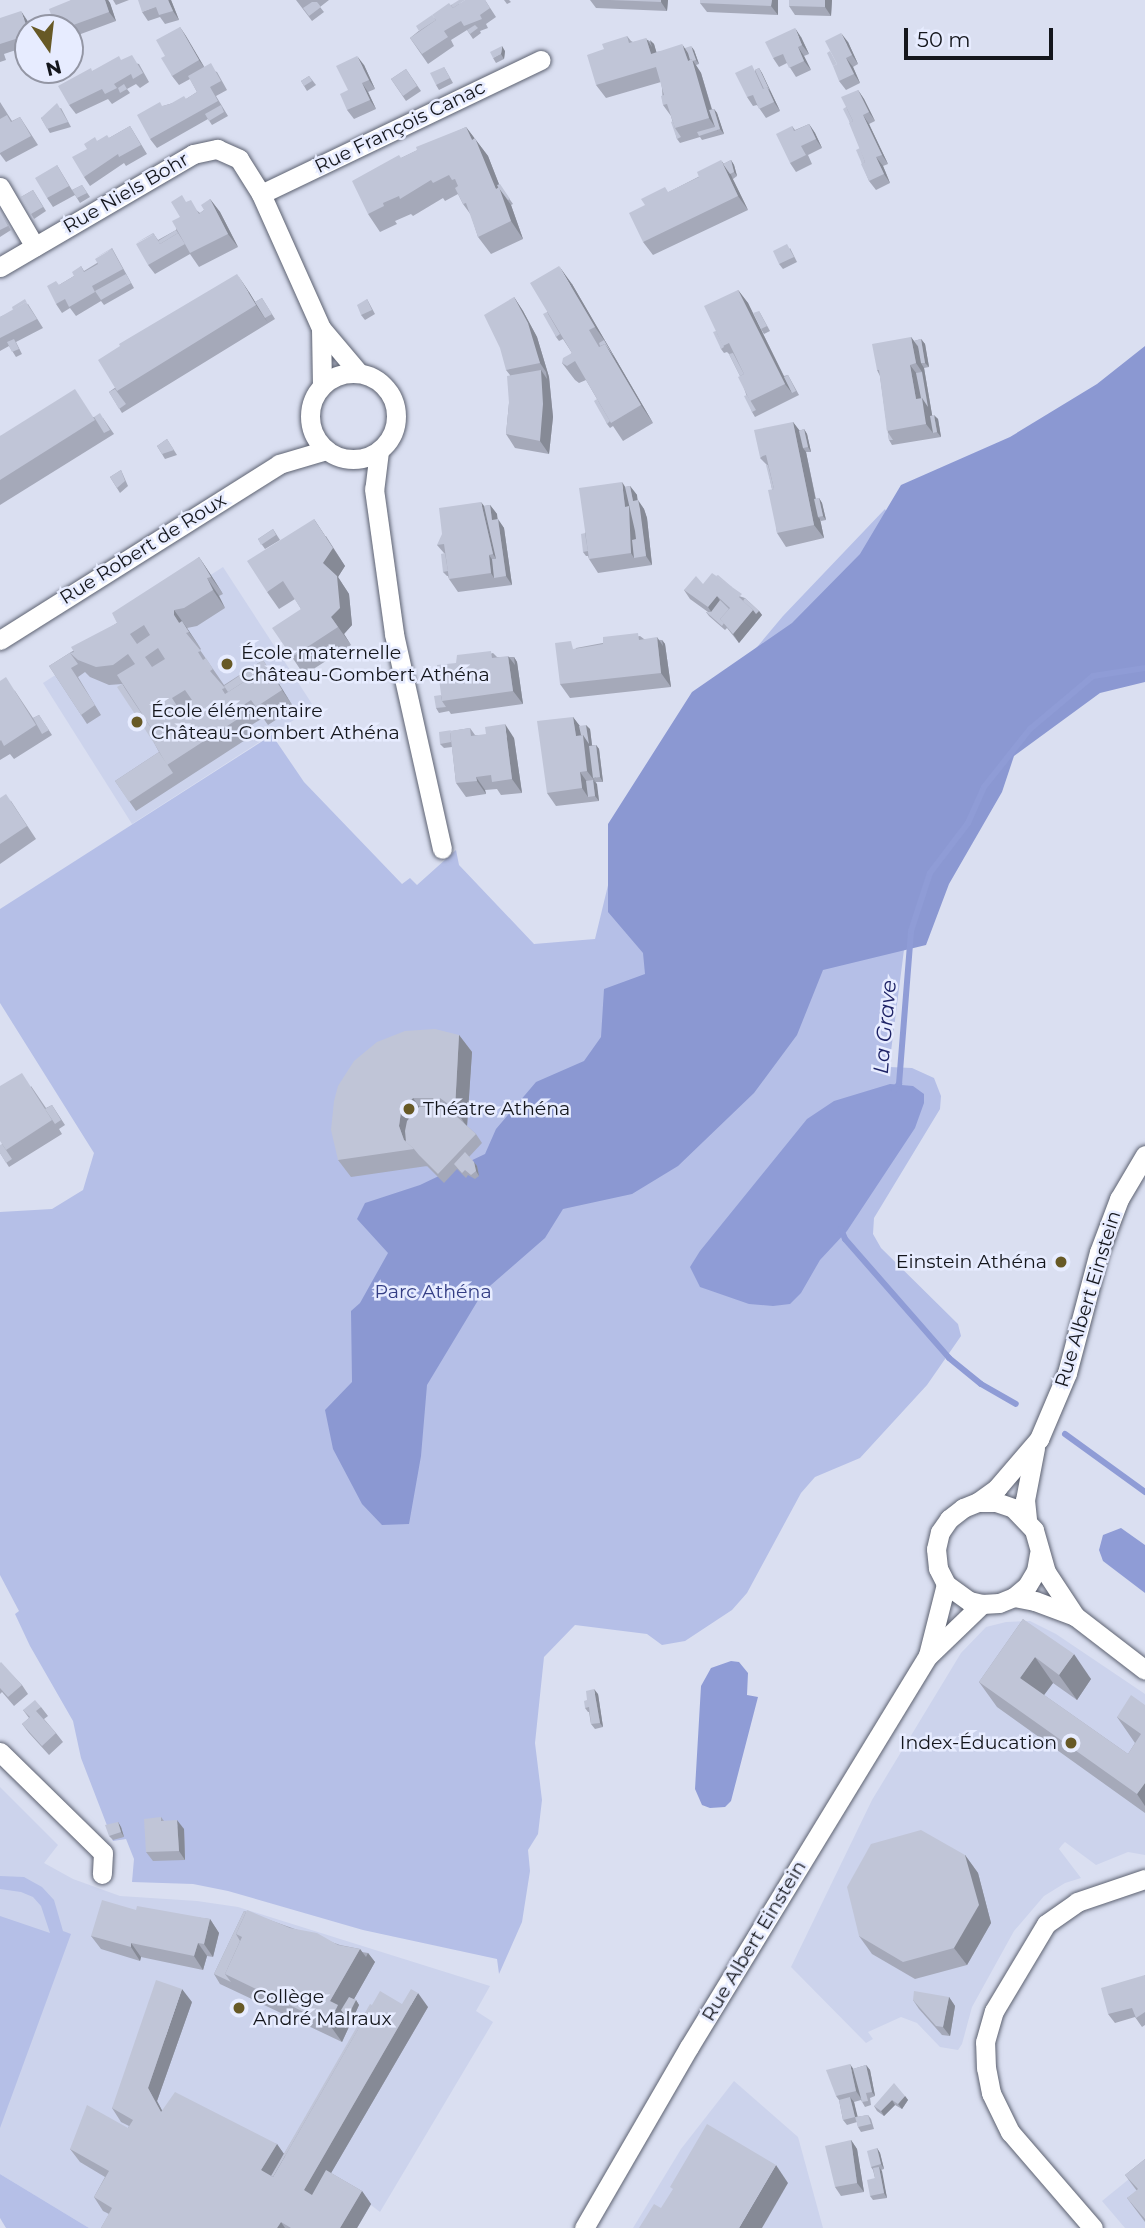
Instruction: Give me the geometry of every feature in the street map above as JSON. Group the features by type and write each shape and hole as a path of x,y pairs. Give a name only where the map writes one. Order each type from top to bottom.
{"street":[{"name":"Rue François Canac","path":"261,194 541,60"},
{"name":"Rue Niels Bohr","path":"0,267 193,154 217,149 239,159 261,194 321,328 358,372"},
{"path":"0,187 35,247"},
{"name":"Rue Niels Bohr","path":"321,328 322,385"},
{"path":"374,489 352,460 326,450 316,439 310,425 312,403 322,385 333,377 358,372 380,381 388,389 397,411 393,433 379,451 374,489 394,634 442,849"},
{"name":"Rue Robert de Roux","path":"286,460 310,425"},
{"name":"Rue Robert de Roux","path":"0,640 286,460 326,450"},
{"path":"352,460 379,451"},
{"name":"Rue Albert Einstein","path":"1027,1519 1025,1500 1035,1446 1067,1373 1099,1252 1119,1199 1145,1154"},
{"name":"Rue Albert Einstein","path":"978,1502 997,1488 1035,1446"},
{"path":"1040,1554 1032,1578 1014,1597 999,1603 982,1604 969,1601 946,1584 936,1558 940,1532 949,1518 963,1508 978,1502 996,1502 1013,1508 1027,1519 1038,1541 1046,1572 1075,1616"},
{"name":"Rue Albert Einstein","path":"928,1656 946,1584"},
{"path":"1014,1597 1035,1601 1075,1616 1145,1670"},
{"name":"Rue Albert Einstein","path":"584,2228 689,2047 928,1656 982,1604"},
{"path":"0,1752 103,1853 102,1874"},
{"path":"1093,2228 1010,2132 991,2093 985,2042 994,2011 1046,1924 1077,1902 1145,1879"}],"shaded area":[{"path":"223,567 314,707 132,824 43,683"},
{"path":"890,1084 913,1086 924,1094 924,1103 915,1128 847,1231 820,1260 801,1293 790,1304 773,1306 749,1304 700,1287 690,1267 700,1251 807,1119 834,1101"},
{"path":"1121,1528 1145,1545 1145,1593 1103,1561 1099,1550 1103,1535"},
{"path":"1030,1621 1056,1634 1145,1694 1145,1855 1128,1852 1096,1865 1065,1842 1062,1845 1059,1849 1081,1878 1065,1883 1044,1896 1014,1931 972,2007 958,2050 940,2047 917,2023 901,2017 868,2032 873,2039 866,2043 791,1967 872,1800 961,1653 986,1627 1006,1622"},
{"path":"731,1661 739,1662 748,1673 747,1695 758,1697 731,1801 725,1807 710,1808 702,1805 695,1789 701,1686 711,1668"},
{"name":"Collège André Malraux","path":"0,1787 58,1845 44,1863 73,1879 120,1896 197,1901 238,1907 490,1986 476,2011 493,2022 380,2212 371,2205 357,2228 89,2228 0,2174"},
{"path":"734,2081 798,2137 823,2228 633,2228 681,2149"},
{"path":"1145,2166 1145,2228 1125,2228 1102,2201"}],"green space":[{"path":"1145,346 1145,682 1100,693 1014,756 1002,792 949,884 926,945 823,970 797,1035 754,1093 678,1166 632,1194 563,1209 545,1238 483,1292 427,1385 421,1456 409,1524 382,1525 362,1504 333,1449 325,1410 352,1382 351,1311 360,1303 388,1253 357,1219 365,1203 420,1185 485,1154 496,1129 536,1082 584,1061 601,1037 604,989 645,974 643,953 608,912 608,824 692,692 792,623 860,554 901,485 1010,437 1097,384"},
{"name":"Parc Athéna","path":"885,509 891,520 906,934 889,1067 912,1068 934,1078 941,1096 940,1109 874,1218 873,1234 881,1248 958,1324 961,1336 927,1385 860,1458 815,1477 801,1493 747,1593 732,1610 685,1641 662,1645 647,1634 575,1625 544,1657 535,1743 542,1800 538,1834 528,1850 530,1871 522,1922 499,1974 497,1959 363,1930 228,1891 193,1884 132,1882 134,1859 126,1839 113,1841 81,1758 73,1721 30,1646 15,1614 19,1611 0,1575 0,1212 52,1209 83,1190 94,1153 0,1003 0,909 272,735 304,782 402,884 410,878 417,885 456,850 459,865 534,944 595,939 625,815 658,765 783,616"},
{"path":"0,1876 24,1877 42,1887 54,1900 63,1931 71,1934 0,2128 0,1916 50,1933 41,1906 33,1897 21,1892 0,1889"},
{"path":"0,2174 89,2228 6,2228 0,2218"}],"building":[{"path":"71,0 105,0 109,12 84,21 84,14 51,14 49,9"},
{"path":"138,0 168,0 173,11 159,15 156,7 142,12"},
{"path":"465,0 453,8 451,5"},
{"path":"465,0 485,0 490,8 480,15 482,19 464,26 461,21 444,31 448,37 422,54 410,38 436,20 432,15 449,3 453,8"},
{"path":"610,0 661,0 661,2"},
{"path":"700,0 772,0 771,6 700,3"},
{"path":"789,0 825,0 825,7 789,6"},
{"path":"317,2 321,7 309,16 303,8"},
{"path":"21,11 22,14 14,14 14,40 0,44 0,18"},
{"path":"432,15 436,20 419,31 416,26"},
{"path":"475,25 478,28 470,34 467,30"},
{"path":"180,27 199,60 172,76 161,58 165,56 156,40"},
{"path":"795,28 802,45 798,47 804,61 789,68 783,54 773,58 765,42"},
{"path":"841,33 852,55 846,58 854,74 839,81 833,66 837,64 825,41"},
{"path":"627,36 629,43 646,38 651,54 682,44 688,61 692,59 709,118 675,128 667,104 663,105 661,96 664,95 656,67 596,85 587,55 604,49 602,44"},
{"path":"502,46 501,54 493,58 490,52"},
{"path":"691,46 696,60 692,61 685,48"},
{"path":"830,51 837,64 833,66 827,53"},
{"path":"132,55 143,73 133,79 131,74 114,84 117,88 105,94 102,89 69,105 58,86 84,84 84,72 91,68 92,71 119,56 121,60"},
{"path":"357,56 369,80 362,83 370,100 347,110 340,94 348,90 336,66"},
{"path":"211,63 221,81 210,87 218,101 150,139 137,115 160,102 162,106 170,104 197,92 188,76"},
{"path":"752,65 763,89 767,87 774,102 759,109 753,95 747,97 735,73"},
{"path":"444,67 450,78 436,85 430,73"},
{"path":"759,68 770,91 767,87 764,89 755,70"},
{"path":"406,69 417,86 403,96 391,79"},
{"path":"309,76 312,81 304,86 301,81"},
{"path":"124,84 127,89 120,93 118,88"},
{"path":"858,90 869,112 863,115 882,155 876,157 884,174 869,181 861,164 865,162 849,123 853,121 841,97"},
{"path":"57,103 68,122 47,129 41,118"},
{"path":"221,105 224,112 209,121 205,114"},
{"path":"846,107 853,121 850,123 843,109"},
{"path":"714,109 720,129 699,136 697,132 715,127 709,110"},
{"path":"7,115 11,122 20,117 31,136 0,153 0,119"},
{"path":"673,121 681,137 677,139 671,122"},
{"path":"809,124 816,139 801,146 806,155 790,163 776,134 792,126 794,131"},
{"path":"130,126 141,145 119,157 118,154 84,177 72,157 87,149 84,144 95,137 97,141 107,135 109,138"},
{"path":"466,127 472,140 475,138 496,189 499,187 511,221 478,237 466,203 463,204 455,188 458,186 455,179 452,180 449,175 433,183 431,180 400,199 399,196 383,203 384,206 368,214 352,181 399,155 401,158 417,150 416,147"},
{"path":"860,148 865,162 862,164 856,150"},
{"path":"721,160 738,196 643,242 629,213 645,205 641,199 665,187 668,192 699,177 697,172"},
{"path":"731,160 734,172 730,174 723,164"},
{"path":"57,165 69,186 47,198 35,178"},
{"path":"500,184 510,199 508,200 498,187"},
{"path":"82,185 87,193 77,198 72,190"},
{"path":"33,190 43,207 31,214 21,197"},
{"path":"182,195 186,202 191,200 199,214 204,210 201,205 210,199 228,234 190,253 172,221 180,217 171,202"},
{"path":"0,211 8,226 0,230"},
{"path":"176,230 178,233 160,244 158,241"},
{"path":"178,233 185,244 148,265 136,244 154,234 160,244"},
{"path":"787,244 794,257 779,264 773,251"},
{"path":"112,249 123,269 92,286 95,292 69,307 65,299 56,304 47,286 56,281 59,285 74,276 72,272 81,266 84,272 98,264 95,259"},
{"path":"559,266 595,327 589,330 599,347 605,344 641,405 611,423 575,361 567,366 562,363 563,358 572,353 530,283"},
{"path":"126,274 131,283 101,300 95,291"},
{"path":"237,274 256,305 117,391 98,360 120,346 119,344"},
{"path":"738,290 785,384 750,401 738,377 744,374 729,343 723,346 704,306"},
{"path":"514,297 528,323 540,363 506,370 500,348 484,315"},
{"path":"262,298 272,314 265,318 255,302"},
{"path":"25,299 29,307 26,302 13,310 12,307"},
{"path":"367,299 372,310 361,315 357,305"},
{"path":"26,302 37,319 0,338 0,317"},
{"path":"759,311 767,326 761,329 753,313"},
{"path":"547,312 560,334 556,337 543,314"},
{"path":"716,331 724,347 721,349 713,332"},
{"path":"911,337 916,363 910,365 916,399 922,398 926,424 887,431 879,370 872,344"},
{"path":"14,339 19,349 12,352 7,342"},
{"path":"921,339 925,363 921,363 918,346 914,341"},
{"path":"604,340 614,357 605,344 600,346 599,343"},
{"path":"733,353 744,374 740,376 729,354"},
{"path":"541,370 543,404 540,441 506,434 509,403 507,376"},
{"path":"922,372 928,407 921,398 916,373"},
{"path":"788,375 796,391 792,393 784,377"},
{"path":"75,389 95,420 0,480 0,436"},
{"path":"115,389 126,404 119,409 109,392"},
{"path":"747,395 756,410 752,412 744,396"},
{"path":"597,399 610,421 607,424 594,401"},
{"path":"100,413 110,430 104,433 94,417"},
{"path":"934,415 937,432 933,433 930,416"},
{"path":"793,422 814,525 777,533 768,490 774,489 766,455 760,457 754,430"},
{"path":"804,429 808,447 803,448 799,431"},
{"path":"167,439 174,450 162,454 157,446"},
{"path":"768,465 774,489 772,489"},
{"path":"121,470 125,481 117,488 110,477"},
{"path":"622,482 625,507 629,506 631,553 589,559 579,488"},
{"path":"630,486 633,501 638,500 646,556 634,558 632,540 636,539 635,531 625,487"},
{"path":"819,498 823,516 818,517 814,499"},
{"path":"481,502 493,554 489,555 491,573 449,579 444,544 437,545 442,534 439,508"},
{"path":"490,505 492,520 498,519 506,576 494,578 492,559 496,559 484,506"},
{"path":"314,519 333,548 323,563 337,576 340,608 331,617 338,627 292,657 272,628 301,609 283,581 267,592 247,561"},
{"path":"273,529 276,535 261,545 258,539"},
{"path":"585,533 588,551 583,552 581,534"},
{"path":"445,553 448,571 443,572 441,554"},
{"path":"199,557 211,577 207,578 213,590 184,608 174,610 174,615 179,623 182,621 189,632 186,633 201,651 198,652 203,660 206,658 213,669 210,671 225,688 222,689 225,694 267,667 282,690 256,707 251,700 236,710 241,717 167,765 154,743 159,740 117,675 135,664 128,654 113,665 96,667 78,660 70,653 74,652 71,647 117,623 112,613","holes":["144,625 150,635 137,644 130,634","158,648 165,659 152,667 145,657","185,690 192,700 179,709 172,698"]},
{"path":"712,573 742,594 739,597 753,610 733,634 720,619 730,608 717,596 708,607 684,590 696,576 703,584"},
{"path":"745,598 759,611 756,614 743,601"},
{"path":"720,600 729,609 720,619 724,623 722,626 706,612 711,612"},
{"path":"638,633 639,640 657,637 661,673 560,684 555,643 571,641 573,649 603,644 603,637"},
{"path":"73,651 70,653 78,664 71,668 95,705 81,715 49,666"},
{"path":"491,651 492,658 508,656 513,691 442,701 437,665 456,663 457,655"},
{"path":"263,660 273,676 267,667 228,692 224,686"},
{"path":"6,677 36,725 4,746 0,741 0,681"},
{"path":"122,684 159,740 154,743 117,687"},
{"path":"441,695 446,707 436,708 434,696"},
{"path":"39,715 49,730 42,734 33,718"},
{"path":"573,717 576,736 583,735 587,771 580,772 582,788 547,793 537,721"},
{"path":"505,724 512,779 492,782 491,775 476,777 477,781 456,783 450,731 470,728 471,736 486,734 485,727"},
{"path":"586,725 589,744 581,735 579,726"},
{"path":"452,730 451,742 440,744 439,732"},
{"path":"596,745 600,777 593,778 589,746"},
{"path":"159,752 173,773 129,802 115,781"},
{"path":"593,780 595,796 588,797 586,781"},
{"path":"6,794 27,826 0,844 0,798"},
{"name":"Théatre Athéna","path":"435,1029 459,1035 455,1109 440,1098 413,1098 401,1112 399,1126 404,1140 414,1149 338,1160 331,1130 334,1101 338,1086 354,1061 377,1042 405,1031"},
{"path":"22,1073 52,1120 6,1150 0,1141 0,1086"},
{"path":"52,1105 61,1120 55,1124 45,1109"},
{"path":"419,1107 446,1107 476,1134 438,1174 406,1142 407,1121"},
{"path":"2,1144 12,1159 6,1163 0,1153"},
{"path":"465,1152 474,1162 476,1171 471,1175 465,1170 462,1173 454,1164"},
{"path":"1023,1619 1074,1654 1059,1675 1035,1657 1020,1678 1128,1754 1141,1734 1117,1717 1131,1695 1145,1705 1145,1783 1137,1794 979,1682"},
{"path":"1,1662 22,1685 8,1697 0,1688"},
{"path":"594,1689 600,1723 591,1724 589,1707 585,1708 584,1701 587,1700 586,1691"},
{"path":"35,1700 41,1707 36,1711 56,1733 42,1746 22,1724 30,1717 23,1710"},
{"path":"161,1817 161,1821 177,1820 179,1851 146,1852 144,1819"},
{"path":"118,1822 121,1832 109,1836 105,1825"},
{"path":"921,1830 965,1855 979,1905 954,1948 903,1962 859,1936 847,1887 871,1844"},
{"path":"102,1900 136,1910 137,1906 210,1919 204,1944 198,1943 194,1956 131,1943 131,1947 91,1936"},
{"path":"247,1910 290,1928 317,1933 338,1945 360,1949 330,2001 338,2005 329,2024 225,1974 242,1937 236,1934"},
{"path":"244,1911 246,1912 236,1934 240,1941 225,1974 231,1982 214,1974"},
{"path":"1145,1975 1145,2012 1136,2018 1132,2008 1108,2014 1101,1988"},
{"path":"156,1980 182,1989 148,2088 161,2112 175,2092 277,2144 261,2170 273,2177 380,1991 402,2004 411,1989 418,1993 304,2190 312,2195 326,2170 362,2191 340,2228 291,2228 281,2222 277,2228 101,2228 112,2208 94,2197 109,2171 70,2149 87,2105 128,2128 133,2120 112,2108"},
{"path":"914,1991 949,1997 943,2027 936,2026 913,2000"},
{"path":"349,1997 356,2000 347,2018 341,2010"},
{"path":"370,2004 372,2005 273,2177 271,2176"},
{"path":"850,2064 856,2091 836,2096 826,2070"},
{"path":"866,2065 872,2092 866,2093 868,2101 862,2102 853,2069"},
{"path":"894,2083 905,2096 898,2104 892,2100 881,2111 874,2106"},
{"path":"850,2097 855,2117 843,2120 839,2100"},
{"path":"868,2115 871,2124 858,2127 855,2117"},
{"path":"707,2124 776,2165 739,2228 639,2228 654,2204 661,2208 673,2189 670,2187"},
{"path":"851,2140 857,2183 835,2187 825,2146"},
{"path":"877,2148 881,2164 871,2167 867,2151"},
{"path":"1145,2159 1145,2219 1127,2198 1138,2189 1125,2175"},
{"path":"879,2167 884,2193 870,2196 867,2180 875,2178 873,2168"}],"waterway":[{"name":"La Grave","path":"894,1090 899,1084 911,931 930,873 968,823 984,787 1030,729 1093,676 1145,668"},
{"name":"La Grave","path":"841,1229 845,1239 949,1358 981,1384 1016,1404"},
{"name":"La Grave","path":"1065,1434 1145,1492"}],"place":[{"name":"École maternelle Château-Gombert Athéna","path":"227,664"},
{"name":"École élémentaire Château-Gombert Athéna","path":"137,722"},
{"name":"Théatre Athéna","path":"409,1109"},
{"name":"Einstein Athéna","path":"1061,1262"},
{"name":"Index-Éducation","path":"1071,1743"},
{"name":"Collège André Malraux","path":"239,2008"}]}
